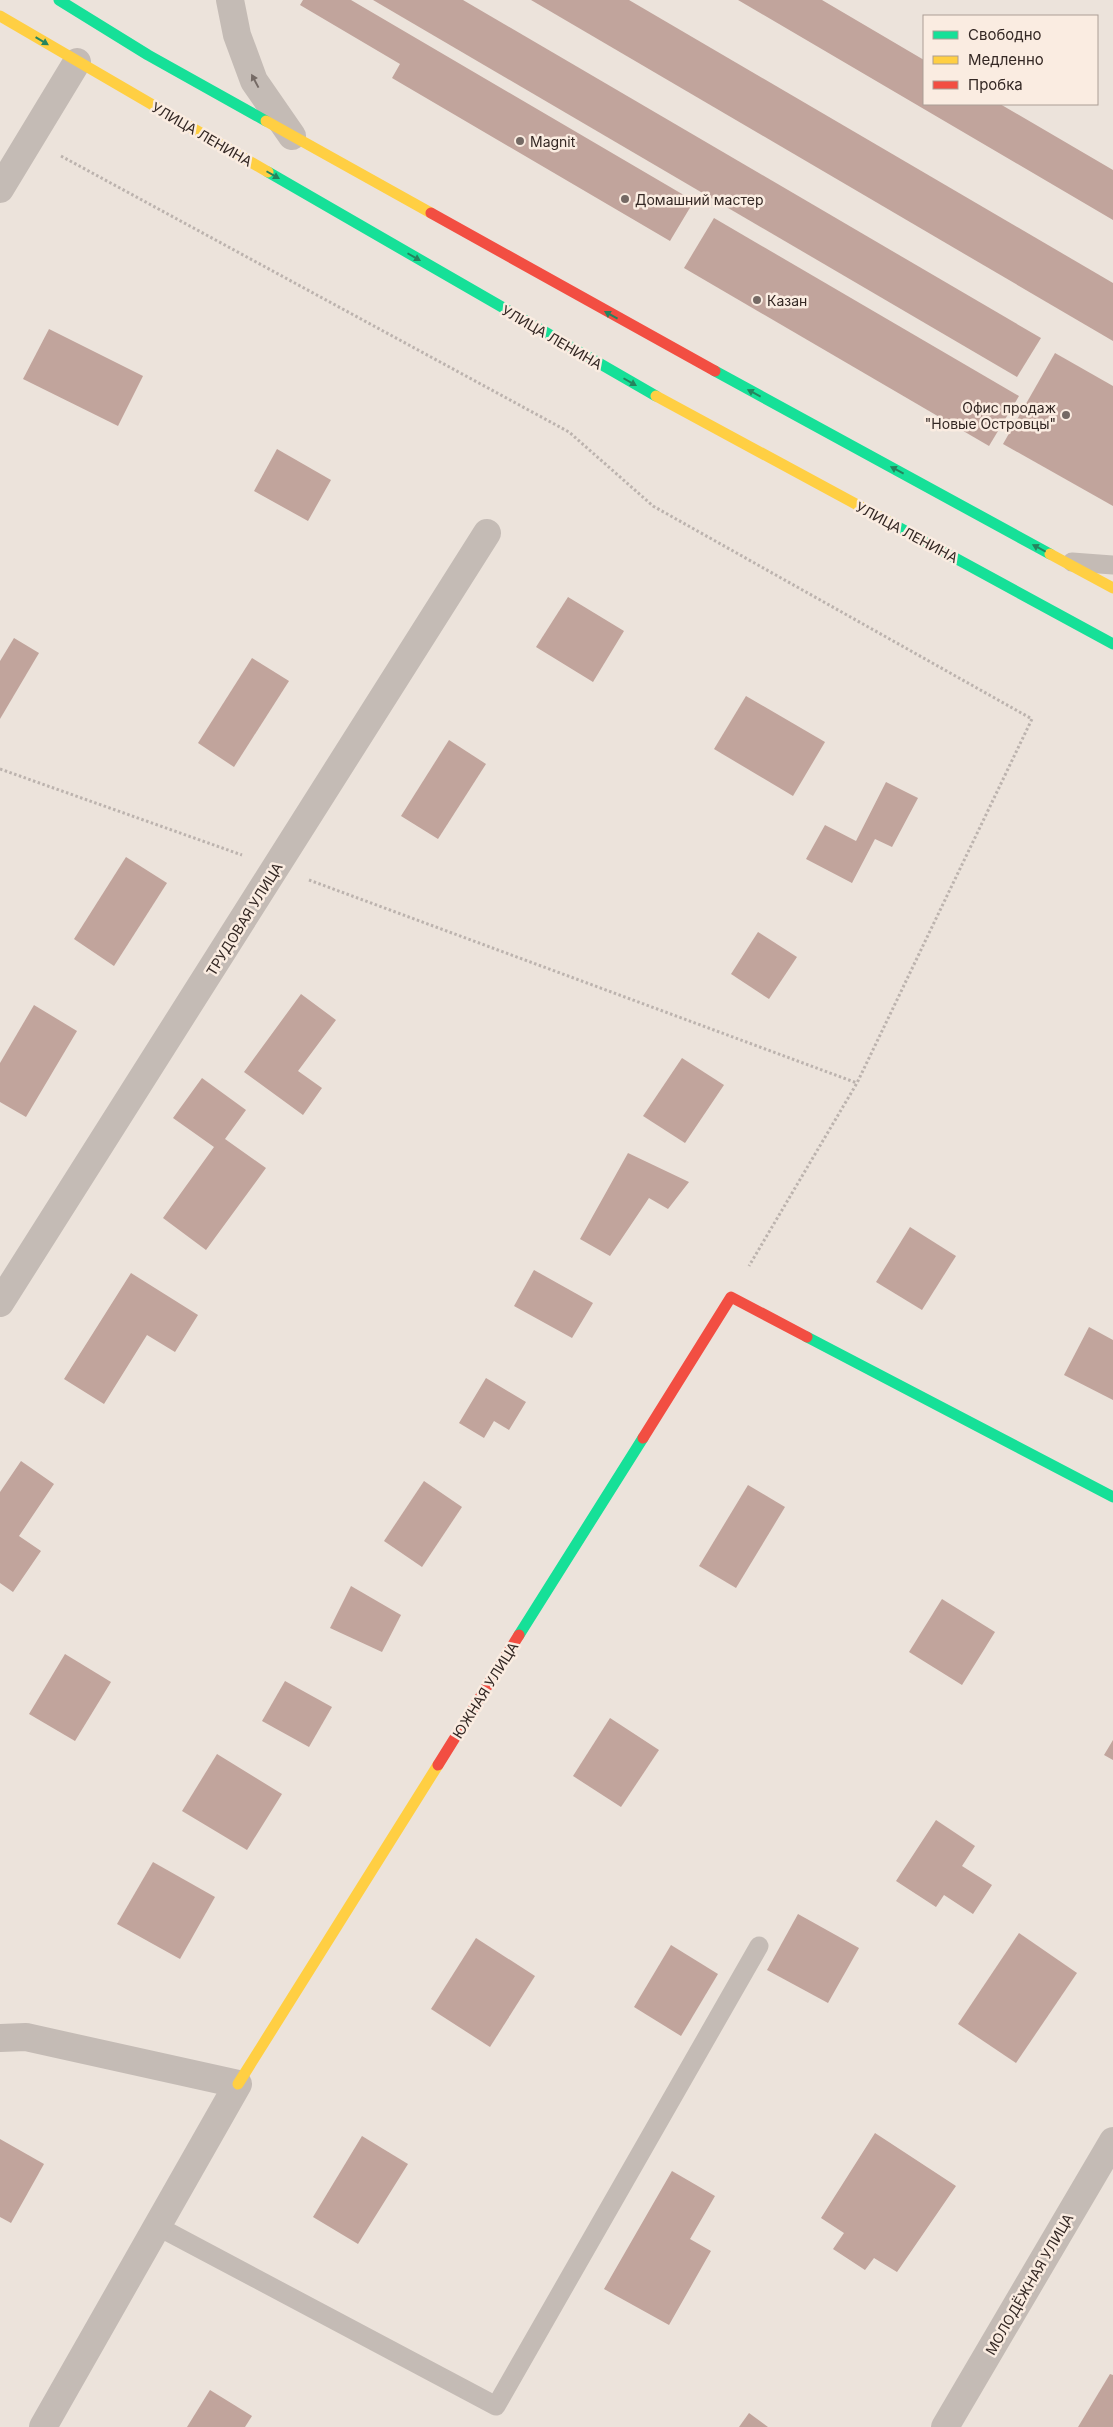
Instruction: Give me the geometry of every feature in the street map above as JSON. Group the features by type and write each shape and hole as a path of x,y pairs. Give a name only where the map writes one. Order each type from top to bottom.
{"main road":[{"path":"59,0 148,55 658,341 1113,588"},
{"name":"УЛИЦА ЛЕНИНА","path":"0,16 634,384 1113,644"},
{"path":"731,1297 1113,1497"},
{"name":"ЮЖНАЯ УЛИЦА","path":"238,2084 731,1297"}],"street":[{"path":"230,0 237,35 254,81 292,136"},
{"path":"0,190 77,62"},
{"name":"ТРУДОВАЯ УЛИЦА","path":"0,1304 487,533"},
{"path":"0,2038 26,2037 238,2084 43,2427"},
{"name":"МОЛОДЁЖНАЯ УЛИЦА","path":"945,2427 1113,2141"}],"lane":[{"path":"1065,562 1113,565"},
{"path":"157,2226 496,2406 759,1946"}],"path":[{"path":"31,138 569,432 653,506 1032,720 857,1083 731,1297"},
{"path":"0,769 276,868 857,1083"}],"building":[{"path":"303,0 351,0 694,201 670,241 392,78 400,64 300,5"},
{"path":"373,0 463,0 1041,338 1017,377"},
{"path":"531,0 629,0 1113,283 1113,341"},
{"path":"738,0 822,0 923,59 923,105 1002,105 1113,170 1113,220"},
{"path":"714,218 1019,396 989,446 684,268"},
{"path":"49,329 143,376 118,426 23,379"},
{"name":"Офис продаж \"Новые Островцы\"","path":"1055,353 1113,386 1113,506 1003,444"},
{"path":"277,449 331,480 308,521 254,491"},
{"path":"568,597 624,631 593,682 536,647"},
{"path":"14,638 39,653 0,719 0,661"},
{"path":"252,658 289,681 234,767 198,743"},
{"path":"746,696 825,742 793,796 714,749"},
{"path":"449,740 486,764 438,839 401,816"},
{"path":"886,782 918,798 892,847 875,839 852,883 806,859 825,825 856,841"},
{"path":"126,857 167,883 114,966 74,939"},
{"path":"758,932 797,957 769,999 731,974"},
{"path":"301,994 336,1020 298,1071 322,1088 303,1115 244,1072"},
{"path":"34,1005 77,1031 26,1117 0,1102 0,1063"},
{"path":"682,1058 724,1085 685,1143 643,1116"},
{"path":"202,1078 246,1110 225,1139 266,1168 206,1250 163,1218 214,1147 173,1118"},
{"path":"628,1153 689,1182 668,1209 649,1198 610,1256 580,1239"},
{"path":"910,1227 956,1256 922,1310 876,1282"},
{"path":"534,1270 593,1303 572,1338 514,1306"},
{"path":"131,1273 198,1315 175,1352 147,1335 104,1404 64,1379"},
{"path":"1089,1327 1113,1340 1113,1400 1064,1375"},
{"path":"486,1378 526,1402 509,1430 494,1421 484,1438 459,1423"},
{"path":"21,1461 54,1484 19,1536 41,1551 13,1592 0,1583 0,1492"},
{"path":"424,1481 462,1507 422,1567 384,1541"},
{"path":"748,1485 785,1507 736,1588 699,1566"},
{"path":"351,1586 401,1615 382,1652 330,1628"},
{"path":"942,1599 995,1632 962,1685 909,1652"},
{"path":"65,1654 111,1682 75,1741 29,1714"},
{"path":"285,1681 332,1707 309,1747 262,1721"},
{"path":"610,1718 659,1750 621,1807 573,1776"},
{"path":"1113,1740 1113,1760 1104,1755"},
{"path":"217,1754 282,1794 247,1850 182,1811"},
{"path":"936,1820 975,1846 962,1866 992,1885 973,1914 944,1895 936,1907 896,1881"},
{"path":"153,1862 215,1897 180,1959 117,1924"},
{"path":"798,1914 859,1948 828,2003 767,1970"},
{"path":"1019,1933 1077,1973 1016,2063 958,2024"},
{"path":"476,1938 535,1976 490,2047 431,2009"},
{"path":"671,1945 718,1974 681,2036 634,2007"},
{"path":"875,2133 956,2186 897,2272 874,2258 865,2270 833,2249 844,2233 821,2218"},
{"path":"362,2136 408,2164 358,2244 313,2217"},
{"path":"0,2139 44,2164 11,2223 0,2217"},
{"path":"672,2171 715,2196 690,2239 711,2251 669,2325 604,2289"},
{"path":"1110,2374 1113,2375 1113,2427 1078,2427"},
{"path":"210,2390 252,2416 245,2427 187,2427"},
{"path":"749,2413 768,2427 739,2427"}],"traffic: fast":[{"path":"59,0 148,55 266,121"},
{"path":"268,172 656,396"},
{"path":"715,371 1050,554"},
{"path":"889,522 1113,644"},
{"path":"807,1337 1113,1497"},
{"path":"519,1635 643,1438"}],"traffic: slow":[{"path":"0,16 268,172"},
{"path":"266,121 431,213"},
{"path":"656,396 889,522"},
{"path":"1050,554 1113,588"},
{"path":"238,2084 438,1765"}],"traffic: jam":[{"path":"431,213 715,371"},
{"path":"643,1438 731,1297 807,1337"},
{"path":"438,1765 519,1635"}],"place":[{"name":"Magnit","path":"520,141"},
{"name":"Домашний мастер","path":"625,199"},
{"name":"Казан","path":"757,300"},
{"name":"Офис продаж \"Новые Островцы\"","path":"1066,415"}]}
